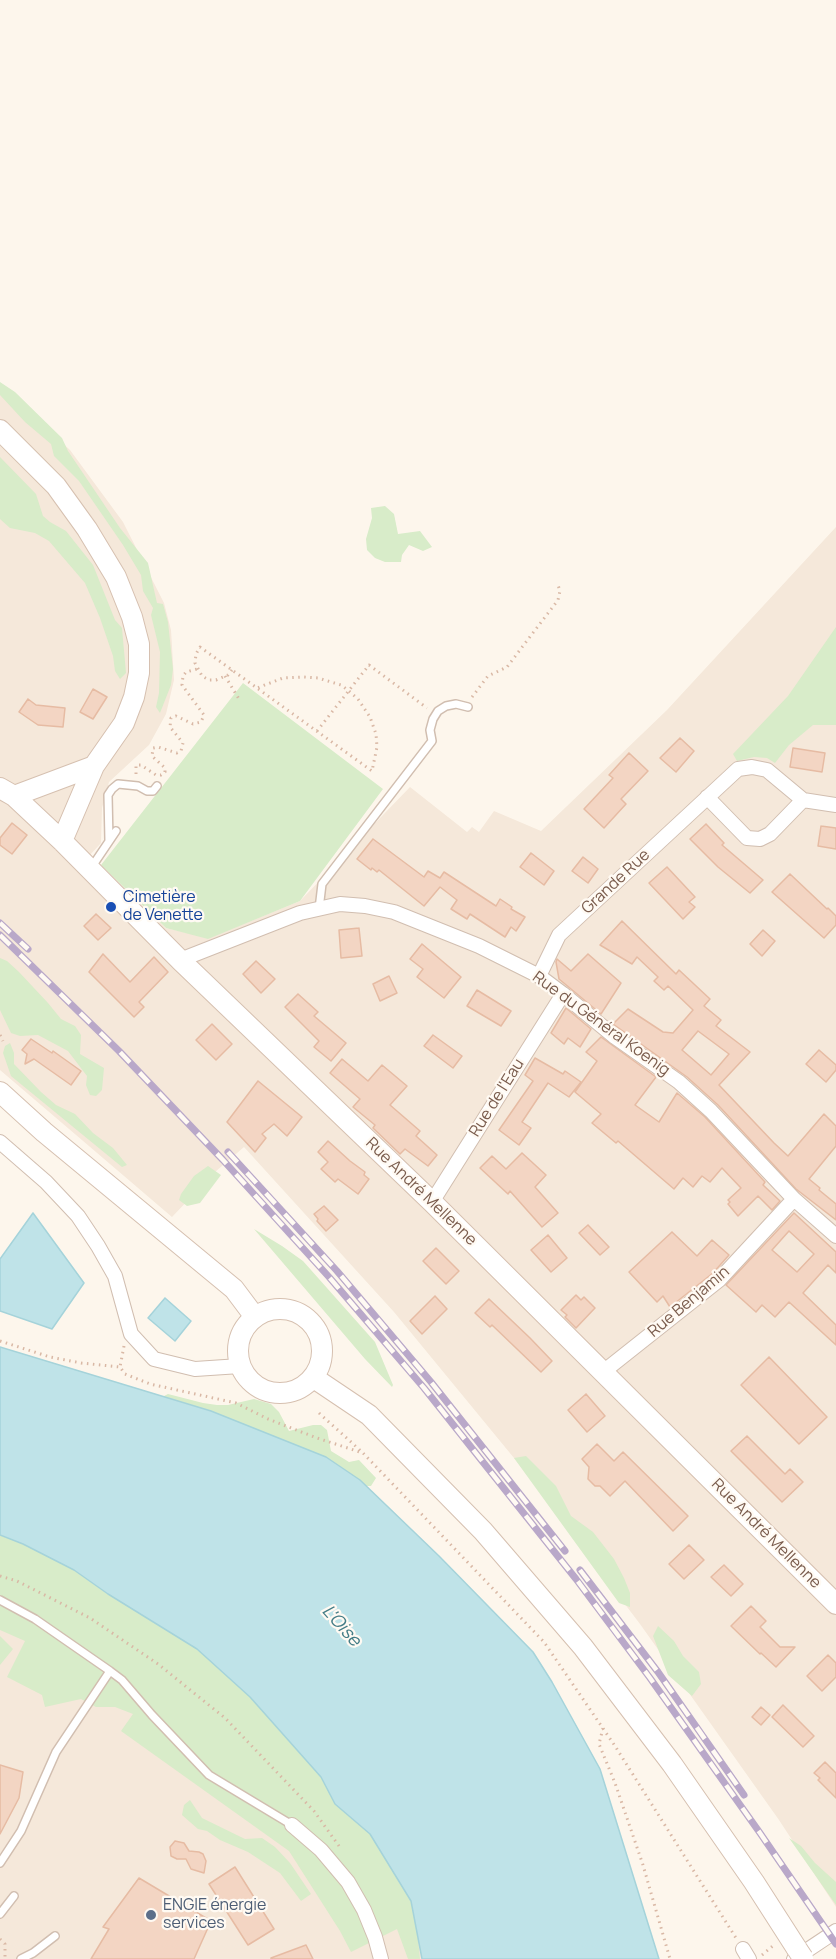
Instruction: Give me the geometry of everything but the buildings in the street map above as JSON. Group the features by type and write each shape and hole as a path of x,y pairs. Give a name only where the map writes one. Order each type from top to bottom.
{"street":[{"path":"0,430 56,486 87,529 116,577 132,617 139,644 139,673 134,697 124,723 94,766 62,841"},
{"path":"7,792 94,766"},
{"name":"Grande Rue","path":"538,976 560,935 738,770 752,767 767,770 803,800"},
{"name":"Rue André Mellenne","path":"7,792 62,841 180,960 432,1202 836,1604"},
{"path":"707,797 747,838 760,839 770,834 803,800 836,805"},
{"name":"Rue du Général Koenig","path":"180,960 300,912 340,904 394,912 479,946 538,976 615,1037 687,1089 711,1111 794,1199 836,1236"},
{"name":"Rue de l'Eau","path":"432,1202 563,994"},
{"path":"0,1092 44,1132 234,1289 255,1317"},
{"path":"0,1142 46,1182 78,1216 115,1276 131,1335 154,1359 195,1369 240,1366"},
{"name":"Rue Benjamin","path":"603,1372 718,1280 794,1199"},
{"path":"280,1309 299,1314 315,1327 321,1339 323,1352 320,1366 305,1386 293,1392 280,1394 267,1392 247,1377 240,1366 238,1353 240,1339 246,1327 255,1317 267,1311 280,1309"},
{"path":"314,1377 369,1415 483,1531 583,1647 672,1764 754,1882 800,1956 836,1931"},
{"path":"292,1825 321,1850 348,1882 364,1910 381,1959"}],"lane":[{"path":"319,909 322,884 432,741 430,730 436,714 446,705 466,706"},
{"path":"109,841 108,795 112,789 118,784 138,786 147,791 153,791 157,786"},
{"path":"89,870 116,831"},
{"path":"0,1600 34,1619 122,1680 209,1775 292,1825"},
{"path":"0,1863 21,1831 56,1752 110,1671"},
{"path":"0,1914 14,1896"},
{"path":"21,1959 55,1936"}],"path":[{"path":"466,706 488,676 507,667 558,600 560,591 558,585"},
{"path":"232,670 216,680 209,680 202,676 195,663 200,646 372,771 377,747 376,734 370,717 358,699 349,691 333,683 304,677 283,678 258,688"},
{"path":"317,731 369,665 436,714"},
{"path":"157,786 135,774 136,765 141,765 156,775 161,775 165,772 165,768 152,756 153,748 158,747 177,753 183,747 183,743 170,728 171,718 176,716 193,724 201,722 204,715 182,685 186,672 198,669"},
{"path":"225,676 239,699"},
{"path":"0,1035 3,1041"},
{"path":"131,1335 122,1349 120,1366 125,1374 150,1384 236,1403 268,1419 316,1438 363,1453"},
{"path":"0,1341 50,1357 81,1363 120,1366"},
{"path":"319,1413 363,1453 544,1642 603,1728 746,1954"},
{"path":"0,1576 17,1581 90,1618 158,1664 225,1718 314,1811 339,1847"},
{"path":"603,1728 599,1744 643,1865 669,1959"},
{"path":"0,1939 5,1944 5,1959"},
{"path":"764,1954 774,1946"}],"shaded area":[{"path":"0,385 70,450 123,522 164,603 171,630 174,680 166,714 149,745 109,782 102,808 101,843 90,855 166,928 209,938 300,901 410,787 467,832 472,827 479,832 494,811 541,831 667,710 836,527 836,1907 779,1820 640,1624 514,1458 394,1312 244,1147 215,1172 172,1217 0,1070"},
{"path":"0,1535 411,1901 423,1959 0,1959"}],"green space":[{"path":"0,382 15,392 62,438 68,451 120,528 148,563 157,603 163,604 168,622 173,669 171,685 160,713 156,707 159,693 160,652 151,615 153,608 143,591 141,575 79,481 54,456 51,444 25,422 0,395"},
{"path":"0,457 36,494 43,516 66,531 93,565 115,620 122,628 126,673 120,679 115,671 113,656 100,618 85,583 49,541 35,533 10,528 0,519"},
{"path":"385,506 394,514 398,534 420,531 432,547 423,551 409,545 402,555 401,562 385,562 375,558 367,550 366,539 372,518 371,508"},
{"path":"836,627 836,725 813,725 789,745 775,763 767,758 754,757 737,761 733,754 788,696"},
{"path":"243,683 383,789 300,901 208,939 166,928 101,865"},
{"path":"0,958 19,972 61,1019 75,1026 81,1035 80,1054 104,1068 102,1090 96,1096 90,1095 86,1085 87,1076 68,1051 38,1035 20,1036 11,1033 0,1010"},
{"path":"10,1043 14,1053 14,1064 56,1105 75,1114 93,1133 113,1148 127,1165 122,1167 11,1076 3,1053 5,1046"},
{"path":"208,1166 221,1175 200,1203 187,1206 179,1200 181,1194 194,1176"},
{"path":"254,1229 303,1261 375,1342 392,1387 365,1359"},
{"path":"168,1394 217,1405 254,1399 271,1404 279,1412 289,1431 321,1425 327,1430 331,1451 349,1462 359,1460 376,1478 371,1486 359,1486 156,1400"},
{"path":"526,1456 556,1486 571,1516 593,1532 614,1559 630,1593 630,1607 619,1603 514,1458"},
{"path":"0,1535 74,1570 108,1594 197,1649 249,1692 321,1777 335,1804 370,1834 411,1901 416,1919 420,1959 408,1959 397,1929 351,1952 289,1851 121,1731 133,1714 115,1707 96,1707 81,1699 45,1707 42,1695 7,1677 25,1641 0,1630"},
{"path":"658,1626 674,1641 683,1656 699,1672 701,1684 692,1696 668,1675 653,1636"},
{"path":"0,1636 13,1649 0,1665"},
{"path":"190,1800 202,1818 245,1839 262,1838 275,1847 290,1863 311,1894 301,1901 280,1873 248,1852 220,1840 207,1831 198,1829 182,1815 184,1805"},
{"path":"789,1838 801,1846 815,1863 836,1882 836,1905"}],"water":[{"path":"33,1213 84,1283 52,1329 0,1311 0,1259"},
{"path":"165,1298 191,1321 175,1341 148,1318"},
{"name":"L'Oise","path":"0,1347 211,1411 326,1457 360,1480 439,1556 533,1652 552,1682 600,1769 659,1959 422,1959 411,1901 370,1834 335,1804 321,1777 250,1697 197,1649 108,1594 74,1570 0,1535"}],"railway":[{"path":"0,923 28,949"},
{"path":"0,935 119,1051 223,1160 329,1277 424,1388 576,1579 650,1678 836,1944"},
{"path":"228,1152 337,1271 431,1382 565,1551"},
{"path":"580,1570 658,1672 744,1795"}],"place":[{"name":"Cimetière de Venette","path":"111,907"},
{"name":"ENGIE énergie services","path":"151,1915"}]}
